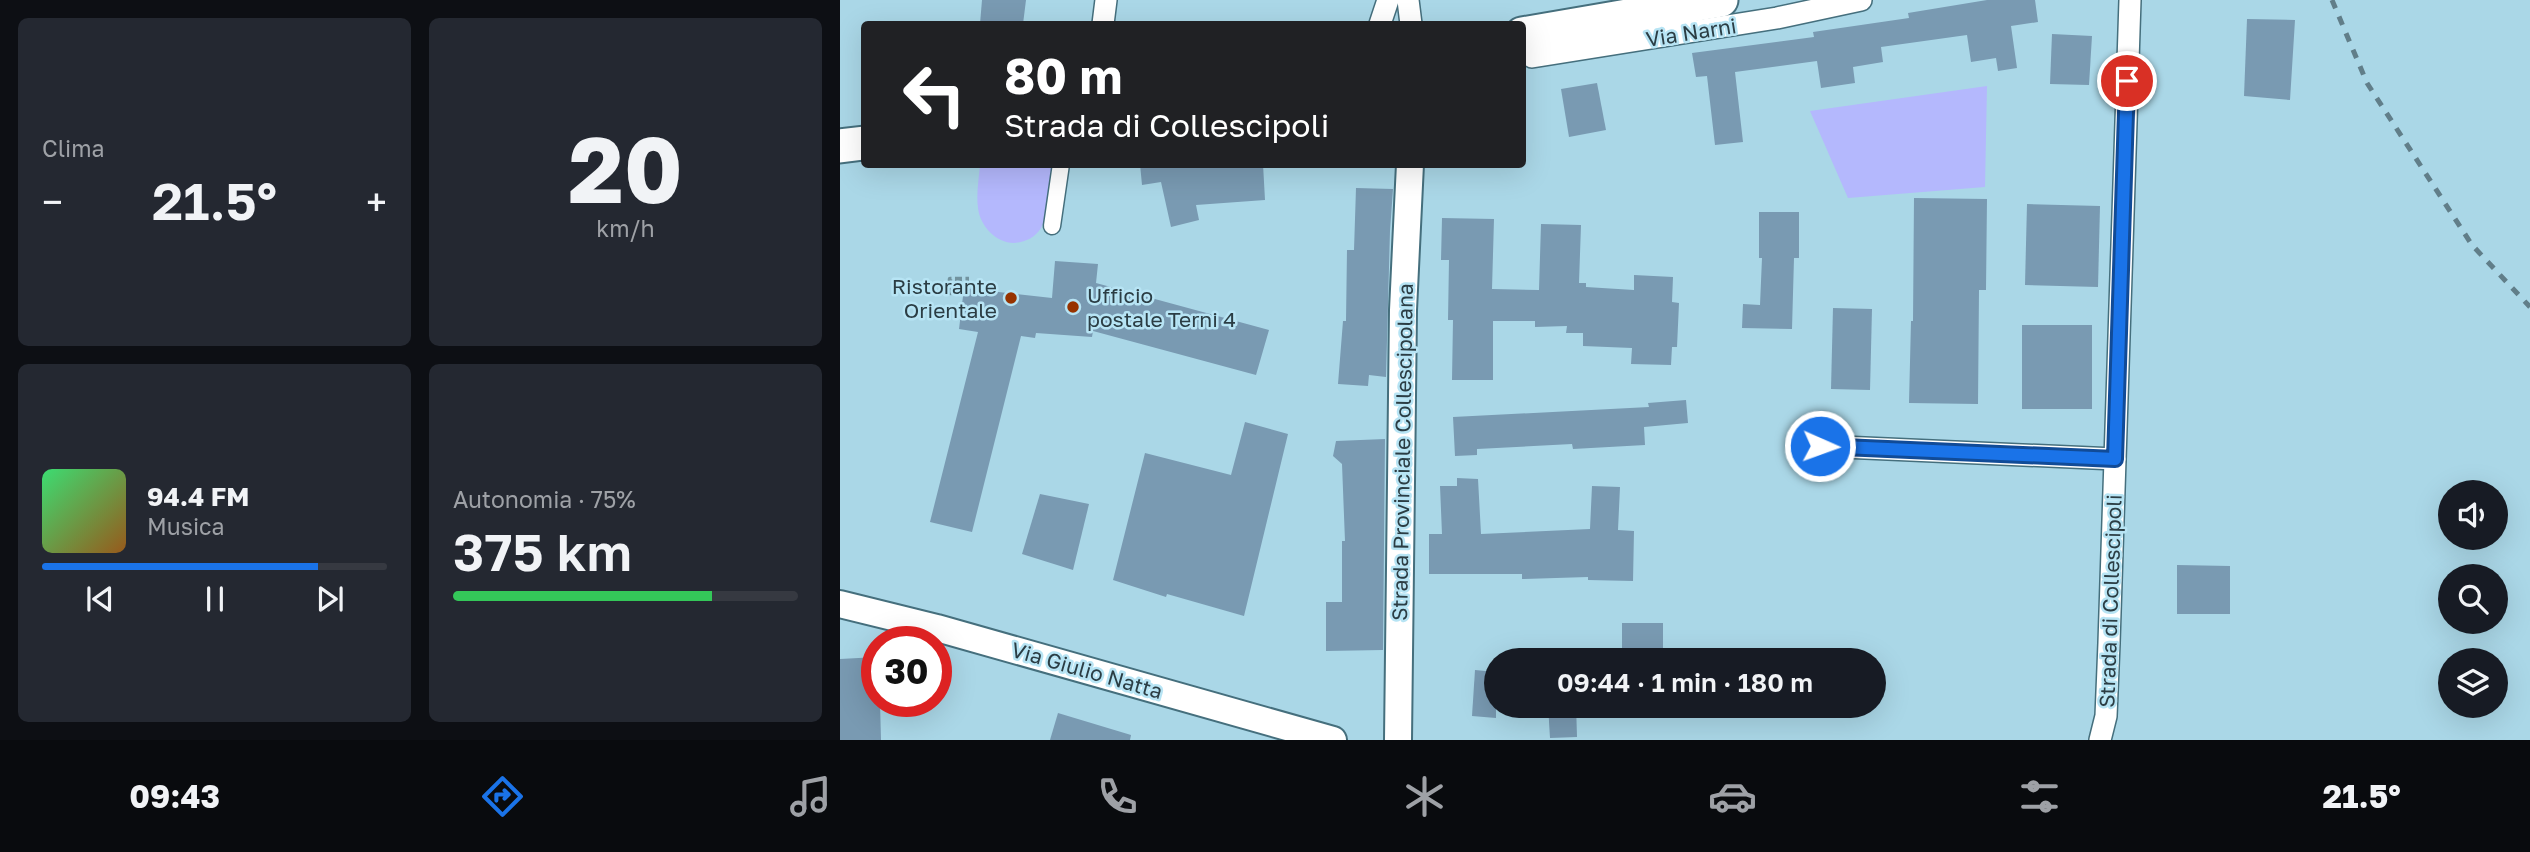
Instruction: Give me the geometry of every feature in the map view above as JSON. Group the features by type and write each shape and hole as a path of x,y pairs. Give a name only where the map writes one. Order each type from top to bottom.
{"main road":[{"name":"Via Narni","path":"1526,33 1709,1"},
{"path":"840,146 861,143"}],"street":[{"path":"1102,21 1106,0"},
{"path":"1381,21 1388,0"},
{"path":"1408,0 1412,21"},
{"name":"Via Narni","path":"1526,53 1532,57 1777,18 1861,0"},
{"name":"Strada di Collescipoli","path":"2100,740 2107,704 2130,0"},
{"path":"1052,226 1060,168"},
{"name":"Strada Provinciale Collescipolana","path":"1398,740 1403,310 1410,168"},
{"path":"1820,446 2115,459"},
{"name":"Via Giulio Natta","path":"840,604 937,628 1333,740"}],"path":[{"path":"949,295 950,279 969,279"}],"shaded area":[{"path":"1987,86 1985,187 1848,198 1810,111"},
{"path":"980,168 1054,168 1047,213 1039,231 1026,240 1014,243 995,237 979,215 977,192"}],"building":[{"path":"982,0 1026,0 1023,21 980,21"},
{"path":"1987,0 2035,0 2038,22 2011,26 2017,68 1998,71 1996,58 1971,62 1967,35 1881,47 1883,62 1853,67 1855,83 1821,88 1817,61 1735,72 1743,142 1715,145 1707,76 1696,77 1692,53 1814,37 1813,32 1909,18 1908,13"},
{"path":"2247,19 2295,20 2290,100 2244,96"},
{"path":"2052,34 2092,36 2089,85 2050,84"},
{"path":"1597,83 1606,130 1569,137 1561,89"},
{"path":"1140,168 1263,168 1265,200 1196,205 1199,220 1171,227 1161,182 1142,185"},
{"path":"1356,188 1393,189 1386,377 1369,375 1368,386 1338,384 1343,321 1346,321 1347,250 1354,250"},
{"path":"1914,198 1987,199 1986,290 1979,290 1978,404 1909,403"},
{"path":"2027,204 2100,206 2098,287 2025,285"},
{"path":"1759,212 1799,212 1799,258 1794,258 1792,329 1742,328 1743,304 1760,305 1762,258 1759,258"},
{"path":"1442,218 1494,219 1492,289 1539,290 1541,224 1581,225 1579,283 1586,283 1586,287 1634,290 1634,275 1673,277 1672,302 1679,303 1677,347 1672,347 1671,365 1631,364 1632,348 1583,346 1583,333 1566,333 1567,326 1535,327 1535,321 1493,321 1493,380 1452,380 1453,320 1448,320 1449,260 1441,260"},
{"path":"1055,261 1098,264 1096,283 1269,330 1256,375 1093,331 1092,337 1036,333 1035,338 1021,336 972,532 930,522 978,332 959,329 964,288 1052,298"},
{"path":"1833,308 1872,309 1870,390 1831,389"},
{"path":"2022,325 2092,325 2092,409 2022,409"},
{"path":"1686,400 1688,423 1644,427 1645,445 1573,449 1572,444 1477,449 1477,455 1455,456 1453,417 1649,407 1648,403"},
{"path":"1245,422 1288,434 1244,616 1167,594 1166,597 1113,580 1145,453 1231,475"},
{"path":"1385,439 1383,650 1326,651 1326,602 1342,602 1342,541 1345,541 1342,464 1333,456 1336,441"},
{"path":"1457,478 1478,479 1481,534 1590,529 1592,486 1620,487 1618,530 1634,531 1633,581 1588,580 1588,577 1522,579 1522,574 1429,574 1429,534 1442,534 1440,486 1457,486"},
{"path":"1040,494 1089,504 1073,570 1022,554"},
{"path":"2177,565 2230,566 2230,614 2177,614"},
{"path":"1622,623 1663,623 1663,648 1622,648"},
{"path":"861,658 861,717 880,717 881,740 840,740 840,659"},
{"path":"1475,670 1484,671 1484,717 1472,716"},
{"path":"1058,713 1131,735 1130,740 1050,740"},
{"path":"1549,718 1576,718 1577,737 1550,738"}],"railway":[{"path":"2332,0 2367,83 2472,245 2530,307"}],"place":[{"name":"Ristorante Orientale","path":"1011,298"},
{"name":"Ufficio postale Terni 4","path":"1073,307"}],"route":[{"path":"1820,446 2115,459 2127,81"}]}
